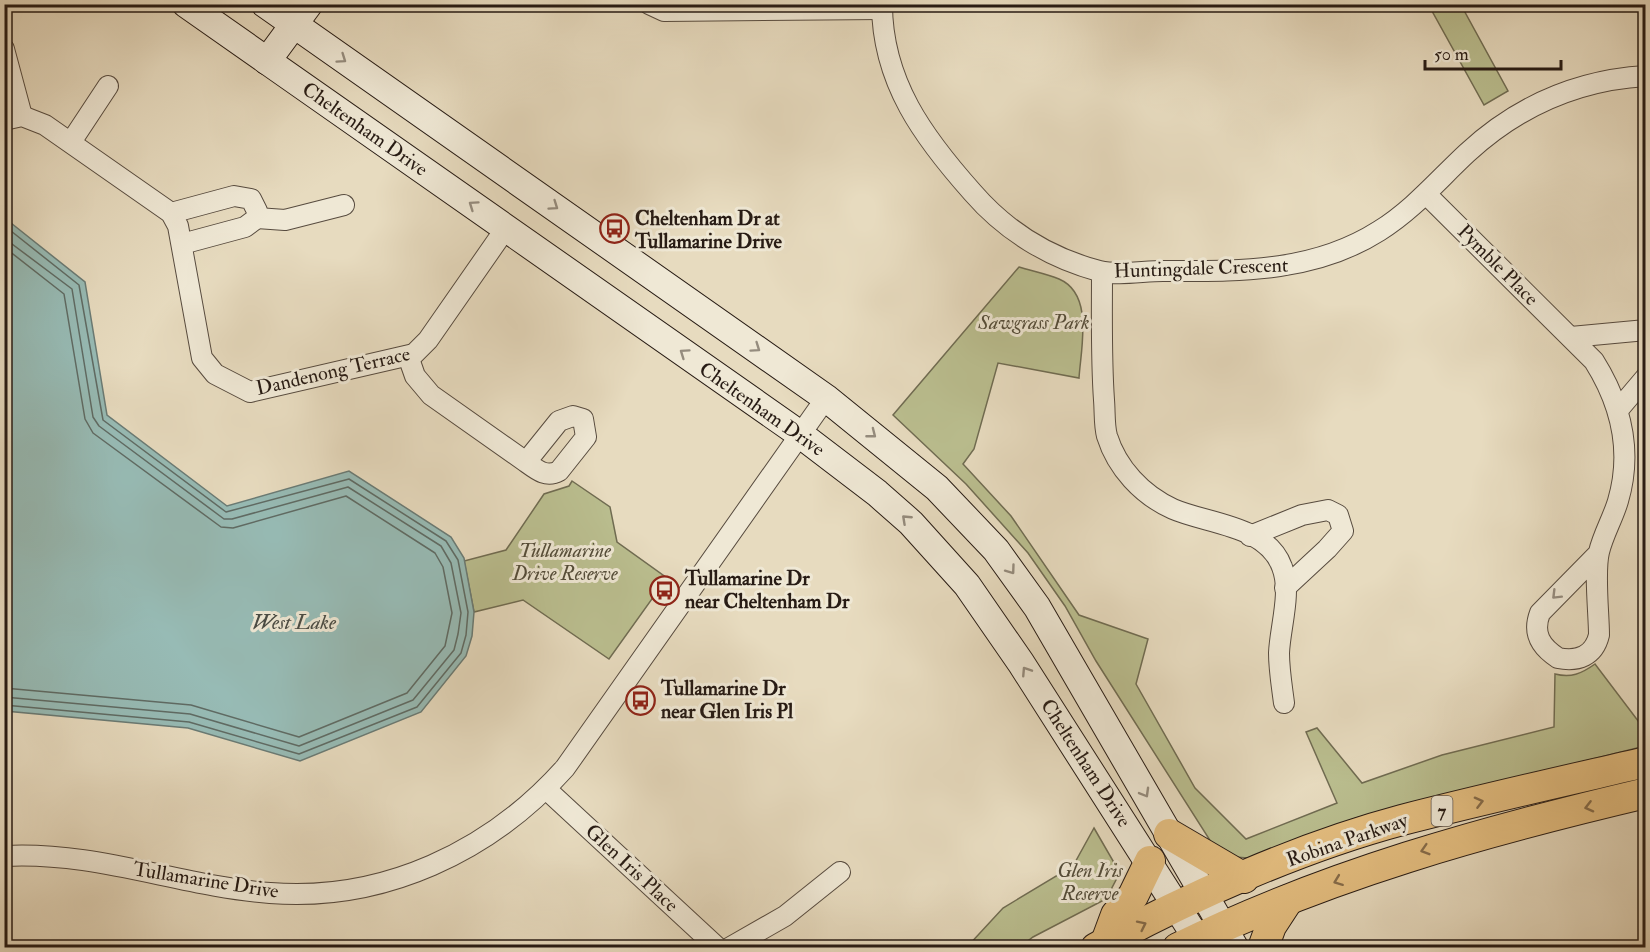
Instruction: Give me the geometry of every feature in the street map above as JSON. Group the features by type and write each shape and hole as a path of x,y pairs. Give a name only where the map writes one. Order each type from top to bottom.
{"main road":[{"name":"Cheltenham Drive","path":"186,4 801,435 903,515 967,585 1178,907 1207,941"},
{"name":"Cheltenham Drive","path":"265,4 301,15 826,398 929,481 996,550 1056,639 1205,895 1207,941"},
{"path":"267,62 301,15"},
{"name":"Robina Parkway","path":"1101,945 1205,895 1340,840 1401,820 1646,762"},
{"name":"Robina Parkway","path":"1207,941 1288,900 1447,844 1646,793"},
{"path":"1169,834 1244,878"},
{"path":"1101,945 1116,915 1133,896 1150,861"},
{"path":"1263,948 1271,926 1288,900"}],"street":[{"path":"649,4 664,11 725,7 757,12 882,7"},
{"name":"Huntingdale Crescent","path":"882,7 894,73 904,99 933,148 984,205 1018,234 1055,255 1102,272 1244,271 1308,262 1355,246 1391,223 1426,194 1488,135 1526,108 1578,86 1610,78 1646,76"},
{"path":"4,49 13,118 45,125 171,213 239,196 251,200 257,211 257,218"},
{"path":"71,142 108,86"},
{"name":"Pymble Place","path":"1426,194 1594,361 1612,392 1618,410 1626,451 1625,469 1618,502 1598,554 1599,635 1596,646 1581,658 1558,658 1540,643 1536,623 1540,613 1598,554"},
{"path":"182,244 245,227 257,218 285,220 344,205"},
{"name":"Dandenong Terrace","path":"171,213 178,226 182,244 202,357 215,374 240,389 261,391 408,356 424,345 506,228"},
{"path":"1102,272 1104,401 1107,434 1114,454 1126,472 1148,494 1173,509 1266,543 1282,566 1285,588 1279,655 1284,703"},
{"path":"1570,337 1646,330"},
{"path":"408,356 415,376 431,395 526,462"},
{"path":"1618,410 1646,377"},
{"name":"Tullamarine Drive","path":"4,855 65,856 269,893 345,891 420,871 474,846 522,812 546,789 582,747 826,398"},
{"path":"1250,536 1302,515 1328,510 1338,515 1343,531 1285,588"},
{"name":"Glen Iris Place","path":"546,789 718,948"},
{"path":"729,948 785,916 840,872"}],"green space":[{"path":"1432,5 1461,5 1508,91 1484,105 1432,11"},
{"name":"Sawgrass Park","path":"1019,267 1059,279 1070,286 1077,296 1083,322 1079,378 998,363 974,449 963,464 1011,516 1079,615 1148,639 1136,684 1195,788 1246,839 1337,803 1306,732 1317,728 1362,783 1442,755 1554,727 1555,674 1566,676 1576,674 1595,664 1645,730 1645,746 1356,818 1248,858 1235,857 1211,842 1096,661 1065,606 1028,553 966,484 893,415"},
{"name":"Tullamarine Drive Reserve","path":"572,481 610,507 617,542 667,578 609,659 523,600 474,612 464,561 506,550 544,494 569,486"},
{"name":"Glen Iris Reserve","path":"1094,828 1116,866 1117,878 1106,899 1033,937 1020,947 967,947 1003,908 1073,866"}],"water":[{"name":"West Lake","path":"11,223 85,282 107,415 227,506 349,471 451,537 464,558 474,612 472,636 466,656 421,712 300,761 188,728 5,711 4,225"}],"place":[{"name":"Cheltenham Dr at Tullamarine Drive","path":"614,229"},
{"name":"Tullamarine Dr near Cheltenham Dr","path":"664,590"},
{"name":"Tullamarine Dr near Glen Iris Pl","path":"640,700"}]}
